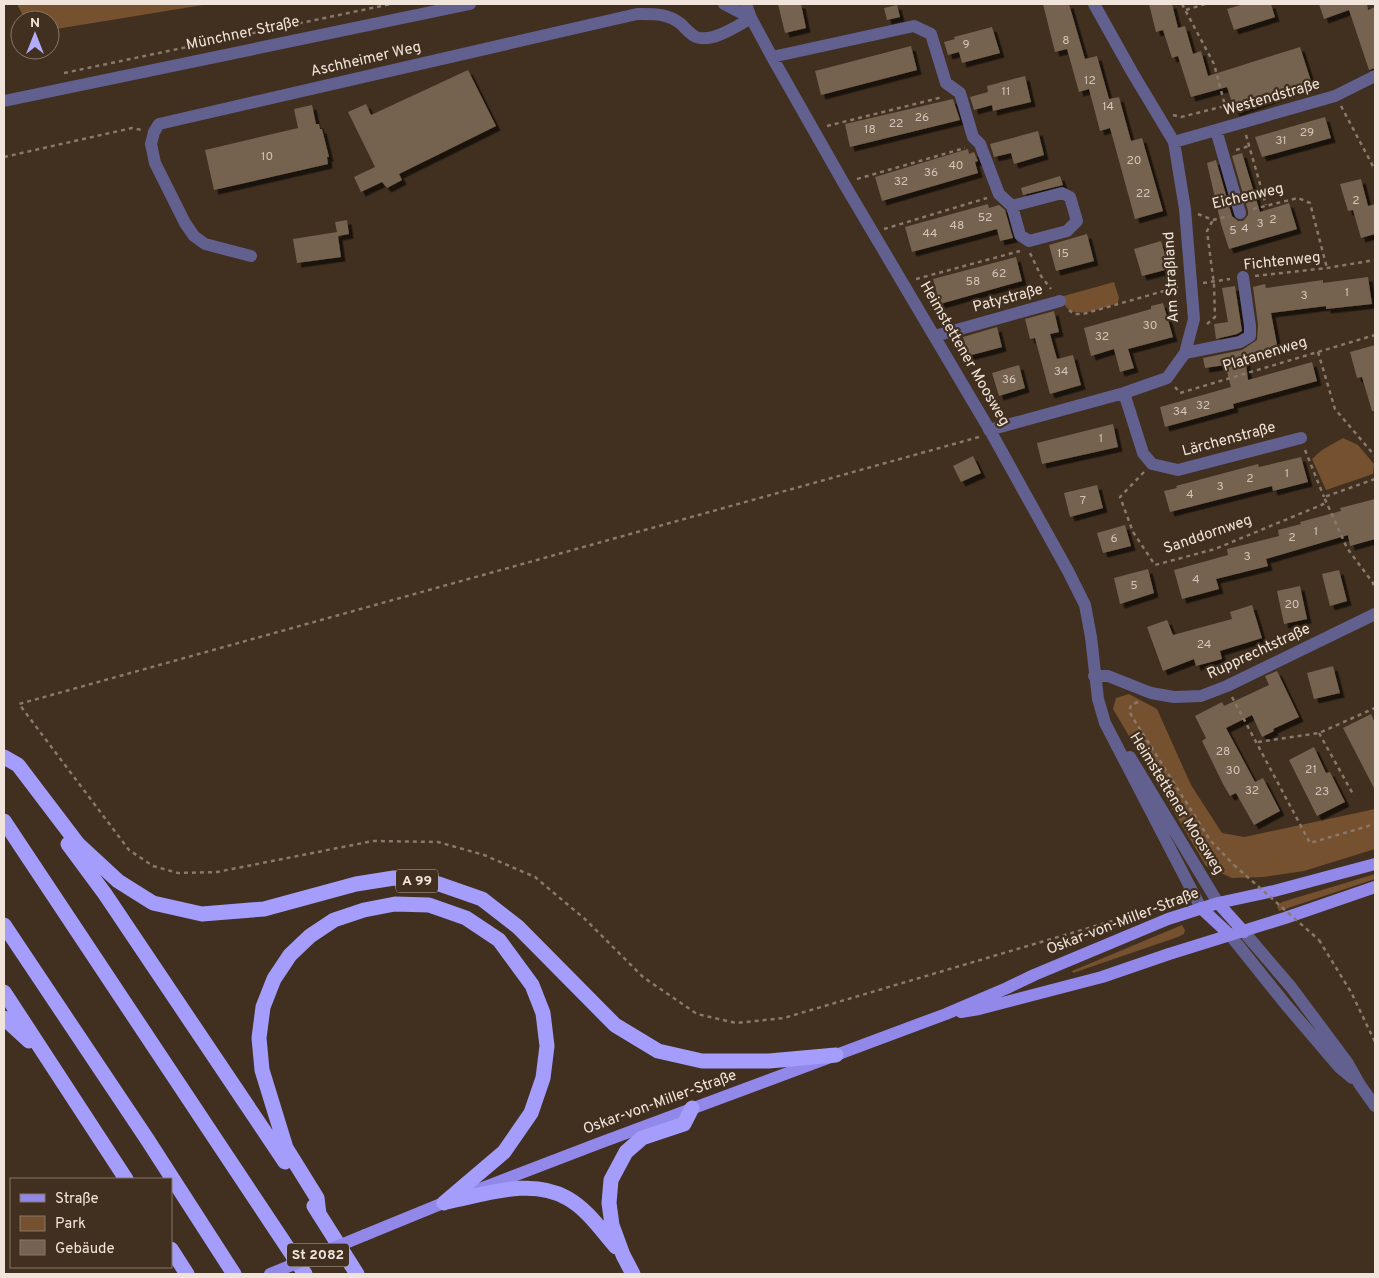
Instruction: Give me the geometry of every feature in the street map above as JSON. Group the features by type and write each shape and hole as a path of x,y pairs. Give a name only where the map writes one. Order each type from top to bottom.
{"highway":[{"name":"A 99","path":"4,757 18,765 78,844 118,881 153,903 202,914 264,909 356,884 394,878 438,884 482,899 518,927 615,1025 658,1051 702,1061 769,1061 836,1055"},
{"name":"A 99","path":"4,757 105,894 319,1214"},
{"path":"4,821 305,1274"},
{"path":"357,1274 319,1214 317,1198 286,1148 262,1070 260,1038 263,1007 274,979 290,955 310,936 334,920 364,910 395,904 429,905 466,918 499,940 532,985 543,1014 547,1046 543,1078 531,1113 504,1152 444,1203"},
{"path":"4,925 172,1178"},
{"path":"4,992 125,1178"},
{"path":"4,1018 50,1061"},
{"path":"634,1274 623,1255 612,1226 609,1203 611,1180 626,1152 642,1138 684,1124 692,1108"},
{"path":"172,1179 234,1274"},
{"path":"444,1203 523,1187 545,1188 567,1198 586,1213 623,1255"},
{"path":"172,1252 187,1274"}],"main road":[{"name":"Oskar-von-Miller-Straße","path":"270,1274 444,1203 692,1108 946,1014 1168,919 1218,903 1274,891 1375,864"},
{"name":"Oskar-von-Miller-Straße","path":"946,1014 979,1009 1102,977 1244,932 1375,887"},
{"path":"1218,903 1244,932"},
{"path":"1201,908 1230,936"}],"street":[{"name":"Münchner Straße","path":"4,101 470,4"},
{"path":"724,4 751,18"},
{"name":"Heimstettener Moosweg","path":"738,4 751,18"},
{"name":"Heimstettener Moosweg","path":"746,4 751,18 813,130 991,432 1068,571 1085,605 1091,637 1094,676 1105,723 1201,908"},
{"name":"Am Straßland","path":"1094,4 1174,142 1185,209 1194,320 1191,352 1167,378"},
{"name":"Aschheimer Weg","path":"154,132 159,124 637,14 661,14 678,22 696,37 712,37 726,32 751,18"},
{"path":"772,57 914,26 930,34 946,83 960,93 973,137 980,144 999,194 1012,206 1020,235 1029,242 1067,231 1077,221 1070,197 1062,193 1012,206"},
{"name":"Westendstraße","path":"1174,142 1336,96 1375,76"},
{"path":"1216,130 1240,213"},
{"path":"154,132 151,144 155,164 185,224 194,236 205,244 251,256"},
{"path":"1191,352 1240,342 1250,336 1243,277"},
{"name":"Patystraße","path":"935,336 1060,302"},
{"path":"991,432 1124,393 1167,378"},
{"path":"1124,393 1143,453 1152,464"},
{"name":"Lärchenstraße","path":"1152,464 1178,470 1301,438"},
{"name":"Rupprechtstraße","path":"1094,676 1108,676 1151,693 1164,696 1201,696 1226,686 1375,614"},
{"name":"Heimstettener Moosweg","path":"1105,723 1133,760 1218,903"},
{"path":"1244,932 1291,987 1347,1062 1375,1106"},
{"path":"1230,936 1340,1068 1360,1084"}],"path":[{"path":"60,74 391,4"},
{"path":"1182,4 1214,64 1225,106 1237,125 1266,205"},
{"path":"1186,10 1204,4"},
{"path":"813,130 960,93"},
{"path":"1336,96 1375,170"},
{"path":"1166,113 1181,117 1225,106"},
{"path":"4,157 132,128 154,132"},
{"path":"843,182 980,144"},
{"path":"873,232 999,194"},
{"name":"Eichenweg","path":"1185,209 1214,220 1298,198 1310,204 1327,268"},
{"path":"1191,352 1203,329 1215,316 1213,281 1206,231 1214,220"},
{"path":"903,282 1028,249 1041,276 1060,302"},
{"name":"Fichtenweg","path":"1060,302 1074,314 1083,314 1182,286 1327,268 1375,260"},
{"name":"Platanenweg","path":"1167,378 1180,392 1375,335"},
{"path":"1318,352 1335,409 1375,456"},
{"path":"991,432 19,704 129,850 153,866 178,873 217,872 372,841 438,842 484,855 535,876 586,920 643,977 697,1014 736,1023 784,1018 1157,907"},
{"path":"1301,438 1326,503 1347,548 1374,583 1375,590"},
{"name":"Sanddornweg","path":"1152,464 1120,497 1133,532 1155,565 1215,548 1326,503"},
{"path":"1324,497 1375,479"},
{"path":"1226,686 1310,843 1375,824"},
{"path":"1164,696 1149,702 1134,703 1131,705 1130,711 1210,840 1225,858 1320,940 1351,992 1375,1042"},
{"path":"1257,742 1319,733 1375,708"},
{"path":"1319,733 1354,796"}],"green space":[{"path":"17,4 209,4 60,28 60,10 20,10"},
{"path":"1114,282 1119,298 1118,303 1099,309 1085,312 1072,311 1066,307 1060,297"},
{"path":"1343,438 1358,445 1374,464 1373,474 1326,490 1312,459 1322,450"},
{"path":"1129,694 1157,709 1191,785 1222,833 1244,837 1375,809 1375,849 1304,871 1264,877 1232,878 1206,866 1113,709 1116,698"},
{"path":"1375,874 1375,879 1279,911 1277,906 1282,902"},
{"path":"1182,925 1185,930 1184,934 1178,937 1073,973 1072,971"}],"building":[{"path":"778,4 801,4 806,28 785,33"},
{"path":"1043,4 1069,4 1085,59 1097,56 1109,99 1119,97 1131,141 1142,138 1163,211 1135,219 1110,128 1100,131 1089,89 1079,92 1067,49 1055,52"},
{"path":"1149,4 1172,4 1178,28 1185,26 1193,54 1201,51 1208,76 1300,47 1312,84 1235,112 1227,87 1191,97 1178,56 1172,58 1163,30 1156,32"},
{"path":"1244,4 1271,4 1275,17 1234,30 1227,9"},
{"path":"1319,4 1367,4 1368,10 1375,7 1375,68 1369,70 1349,10 1324,19"},
{"path":"897,5 900,17 887,20 884,8"},
{"path":"992,27 1000,53 962,63 959,52 948,55 944,42 955,39 954,37"},
{"path":"911,46 917,70 821,95 815,71"},
{"path":"468,70 496,126 399,174 402,180 387,188 382,182 361,192 354,177 375,167 348,112 366,104 371,115"},
{"path":"1025,76 1031,102 993,111 992,105 974,110 970,97 988,92 987,86"},
{"path":"953,99 960,120 850,147 845,124"},
{"path":"312,105 316,124 319,124 320,129 322,129 329,157 327,157 328,164 214,190 205,150 298,128 294,109"},
{"path":"1325,117 1331,138 1262,157 1255,137"},
{"path":"1038,131 1044,155 1014,164 1011,153 994,157 990,144"},
{"path":"968,149 969,154 974,152 978,161 975,162 978,173 882,201 875,177"},
{"path":"1242,153 1260,212 1289,203 1297,229 1229,249 1221,224 1207,163 1216,160 1232,216 1238,221 1243,221 1248,215 1248,211 1232,156"},
{"path":"1060,176 1063,185 1023,195 1021,188"},
{"path":"1361,179 1368,206 1375,204 1375,234 1361,238 1353,210 1348,211 1340,184"},
{"path":"988,204 989,208 999,205 1005,210 1013,238 1000,241 997,229 912,252 905,227"},
{"path":"347,220 349,234 338,236 341,257 297,263 293,239 337,232 335,222"},
{"path":"1087,234 1094,261 1056,271 1049,245"},
{"path":"1161,241 1169,269 1142,276 1134,249"},
{"path":"1016,257 1022,281 940,304 933,279"},
{"path":"1368,277 1372,304 1326,309 1326,306 1271,313 1278,350 1245,356 1248,380 1312,362 1317,381 1233,404 1234,408 1165,427 1160,407 1231,387 1225,365 1205,368 1203,358 1242,350 1257,340 1258,325 1253,287 1265,284 1266,288 1323,280 1323,283"},
{"path":"1235,286 1242,331 1216,339 1214,324 1228,322 1222,288"},
{"path":"1163,303 1173,337 1128,349 1134,368 1120,372 1114,349 1091,356 1084,328 1151,309 1151,306"},
{"path":"1054,311 1059,332 1050,334 1057,359 1073,355 1081,385 1050,394 1035,338 1030,339 1025,319"},
{"path":"997,327 1002,347 968,356 963,337"},
{"path":"1375,345 1375,411 1372,411 1362,377 1357,378 1350,352"},
{"path":"1019,365 1025,388 999,396 992,373"},
{"path":"1113,424 1118,447 1042,464 1037,443"},
{"path":"973,456 981,473 961,482 953,466"},
{"path":"1301,457 1308,482 1273,491 1272,486 1170,512 1164,491 1258,464 1259,467"},
{"path":"1097,485 1103,508 1070,517 1064,493"},
{"path":"1375,499 1375,539 1350,546 1348,535 1266,559 1268,566 1216,579 1219,589 1182,599 1174,570 1228,555 1227,549 1279,536 1278,530 1341,511 1340,508"},
{"path":"1125,525 1131,546 1103,553 1097,533"},
{"path":"1148,569 1154,593 1120,604 1114,578"},
{"path":"1339,570 1347,601 1330,606 1322,574"},
{"path":"1300,586 1307,619 1284,624 1277,591"},
{"path":"1252,605 1262,638 1220,651 1222,659 1196,666 1194,659 1163,671 1147,627 1167,620 1173,635 1232,619 1230,612"},
{"path":"1333,666 1340,693 1314,699 1307,673"},
{"path":"1277,671 1299,717 1273,729 1274,731 1262,737 1252,715 1226,728 1255,782 1263,778 1280,811 1254,825 1236,793 1230,796 1223,784 1202,741 1206,738 1195,716 1222,702 1224,706 1269,685 1265,676"},
{"path":"1371,714 1375,723 1375,790 1343,728"},
{"path":"1314,747 1326,773 1330,772 1345,802 1317,816 1289,760"}]}
